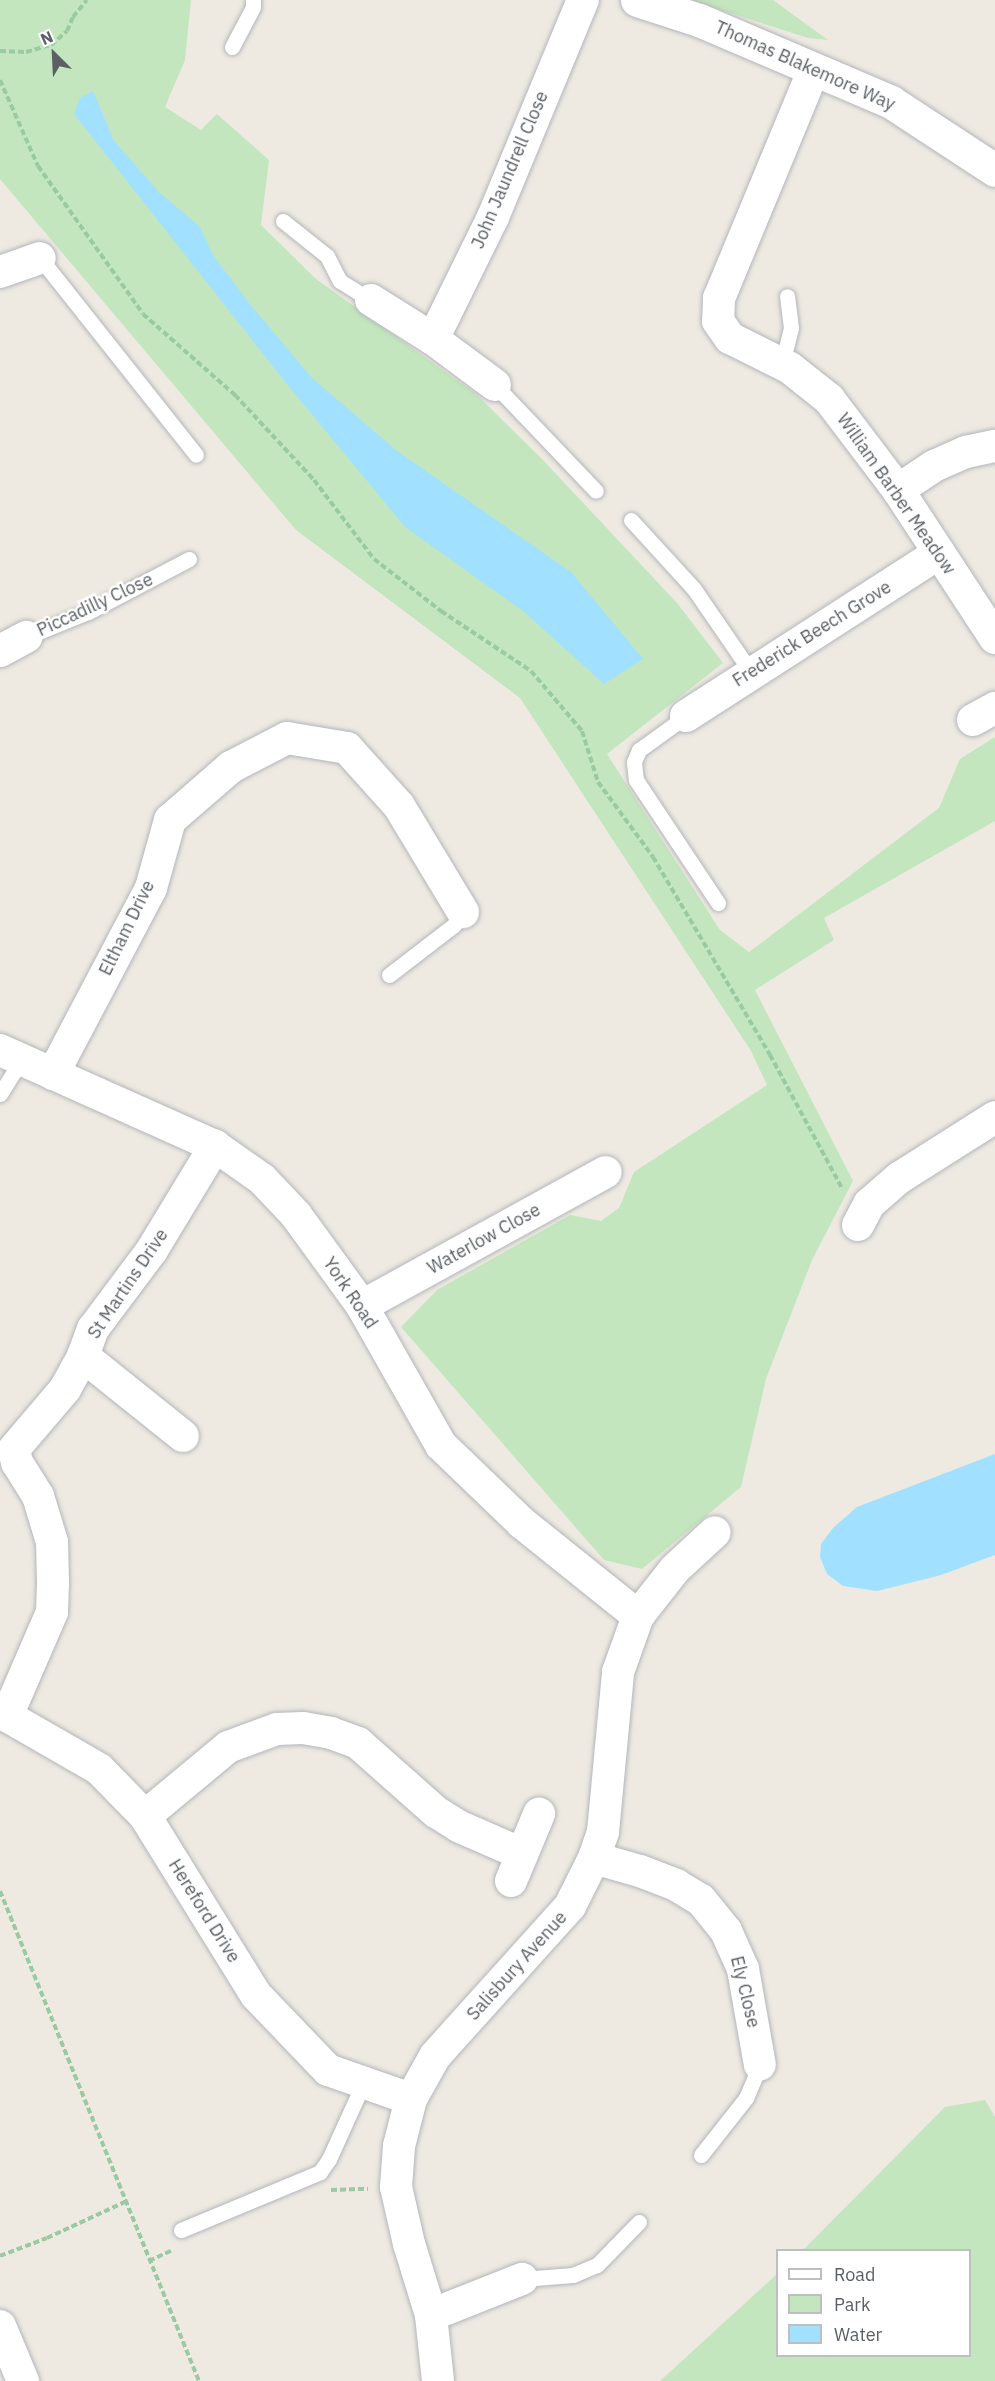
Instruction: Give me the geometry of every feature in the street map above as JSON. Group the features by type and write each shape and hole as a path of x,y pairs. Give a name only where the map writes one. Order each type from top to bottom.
{"street":[{"name":"John Jaundrell Close","path":"433,339 493,217 583,0"},
{"name":"Thomas Blakemore Way","path":"638,0 699,20 891,102 995,170"},
{"name":"William Barber Meadow","path":"814,69 719,298 718,321 730,338 782,364 829,399 898,490 995,638"},
{"path":"0,272 40,258"},
{"path":"371,300 433,339 495,385"},
{"path":"898,490 934,466 966,452 995,446"},
{"name":"Frederick Beech Grove","path":"686,716 939,553"},
{"name":"Eltham Drive","path":"52,1074 151,888 170,820 231,767 287,738 347,748 399,806 463,912"},
{"name":"York Road","path":"10,1055 215,1146 262,1179 296,1215 362,1306 441,1444 522,1523 638,1616"},
{"path":"858,1225 869,1204 899,1178 995,1117"},
{"name":"St Martins Drive","path":"4,1716 52,1612 52,1542 38,1496 17,1463 14,1449 65,1389 83,1356 93,1329 152,1250 215,1146"},
{"name":"Waterlow Close","path":"362,1306 606,1173"},
{"path":"83,1356 183,1436"},
{"name":"Salisbury Avenue","path":"438,2381 431,2315 409,2244 396,2187 399,2146 411,2099 435,2056 570,1906 594,1858 603,1832 618,1672 638,1616 675,1569 715,1532"},
{"name":"Hereford Drive","path":"4,1716 99,1769 145,1816 255,1995 328,2070 411,2099"},
{"path":"145,1816 228,1747 277,1729 303,1728 331,1732 358,1743 443,1817 517,1868 539,1814"},
{"name":"Ely Close","path":"594,1858 640,1871 676,1885 701,1900 720,1923 742,1969 760,2065"},
{"path":"431,2315 522,2279"},
{"path":"0,2326 23,2381"}],"lane":[{"path":"232,47 254,0"},
{"path":"283,221 327,255 340,281 371,300"},
{"path":"40,258 196,455"},
{"path":"782,364 791,328 787,296"},
{"path":"495,385 596,491"},
{"path":"631,520 694,589 751,672"},
{"name":"Piccadilly Close","path":"13,644 88,612 189,559"},
{"path":"686,716 639,750 634,762 636,780 718,903"},
{"path":"389,975 454,926 463,912"},
{"path":"0,1094 10,1055"},
{"name":"Ely Close","path":"701,2154 729,2123 746,2098 760,2065"},
{"path":"181,2230 320,2172 329,2158 363,2084"},
{"path":"522,2279 573,2275 597,2265 639,2222"}],"path":[{"path":"0,51 27,52 51,45 67,31 73,16 87,0"},
{"path":"0,80 38,166 89,241 143,314 235,394 314,480 374,559 441,611 531,671 582,731 598,782 653,857 725,978 809,1125 858,1225"},
{"path":"0,1891 199,2381"},
{"path":"0,2256 47,2238 125,2202"}],"green space":[{"path":"0,0 191,0 185,60 165,107 201,130 217,114 269,160 261,225 316,279 476,394 542,459 677,603 723,663 607,754 720,930 749,952 939,808 960,759 995,737 995,821 824,918 834,940 755,990 853,1181 812,1260 766,1379 741,1487 642,1569 604,1560 401,1327 437,1290 570,1215 601,1221 619,1208 634,1172 767,1085 751,1051 520,698 296,530 0,179"},
{"path":"690,0 773,0 828,40 808,38"},
{"path":"985,2100 995,2117 995,2381 660,2381 776,2275 776,2357 971,2357 971,2249 804,2249 945,2107"}],"water":[{"path":"93,91 114,141 159,192 200,227 213,255 249,303 312,378 397,451 571,572 643,659 604,684 523,611 405,527 286,383 74,114 80,98"},
{"path":"995,1454 995,1555 941,1575 877,1591 843,1586 827,1574 820,1557 821,1544 833,1528 857,1507"}]}
